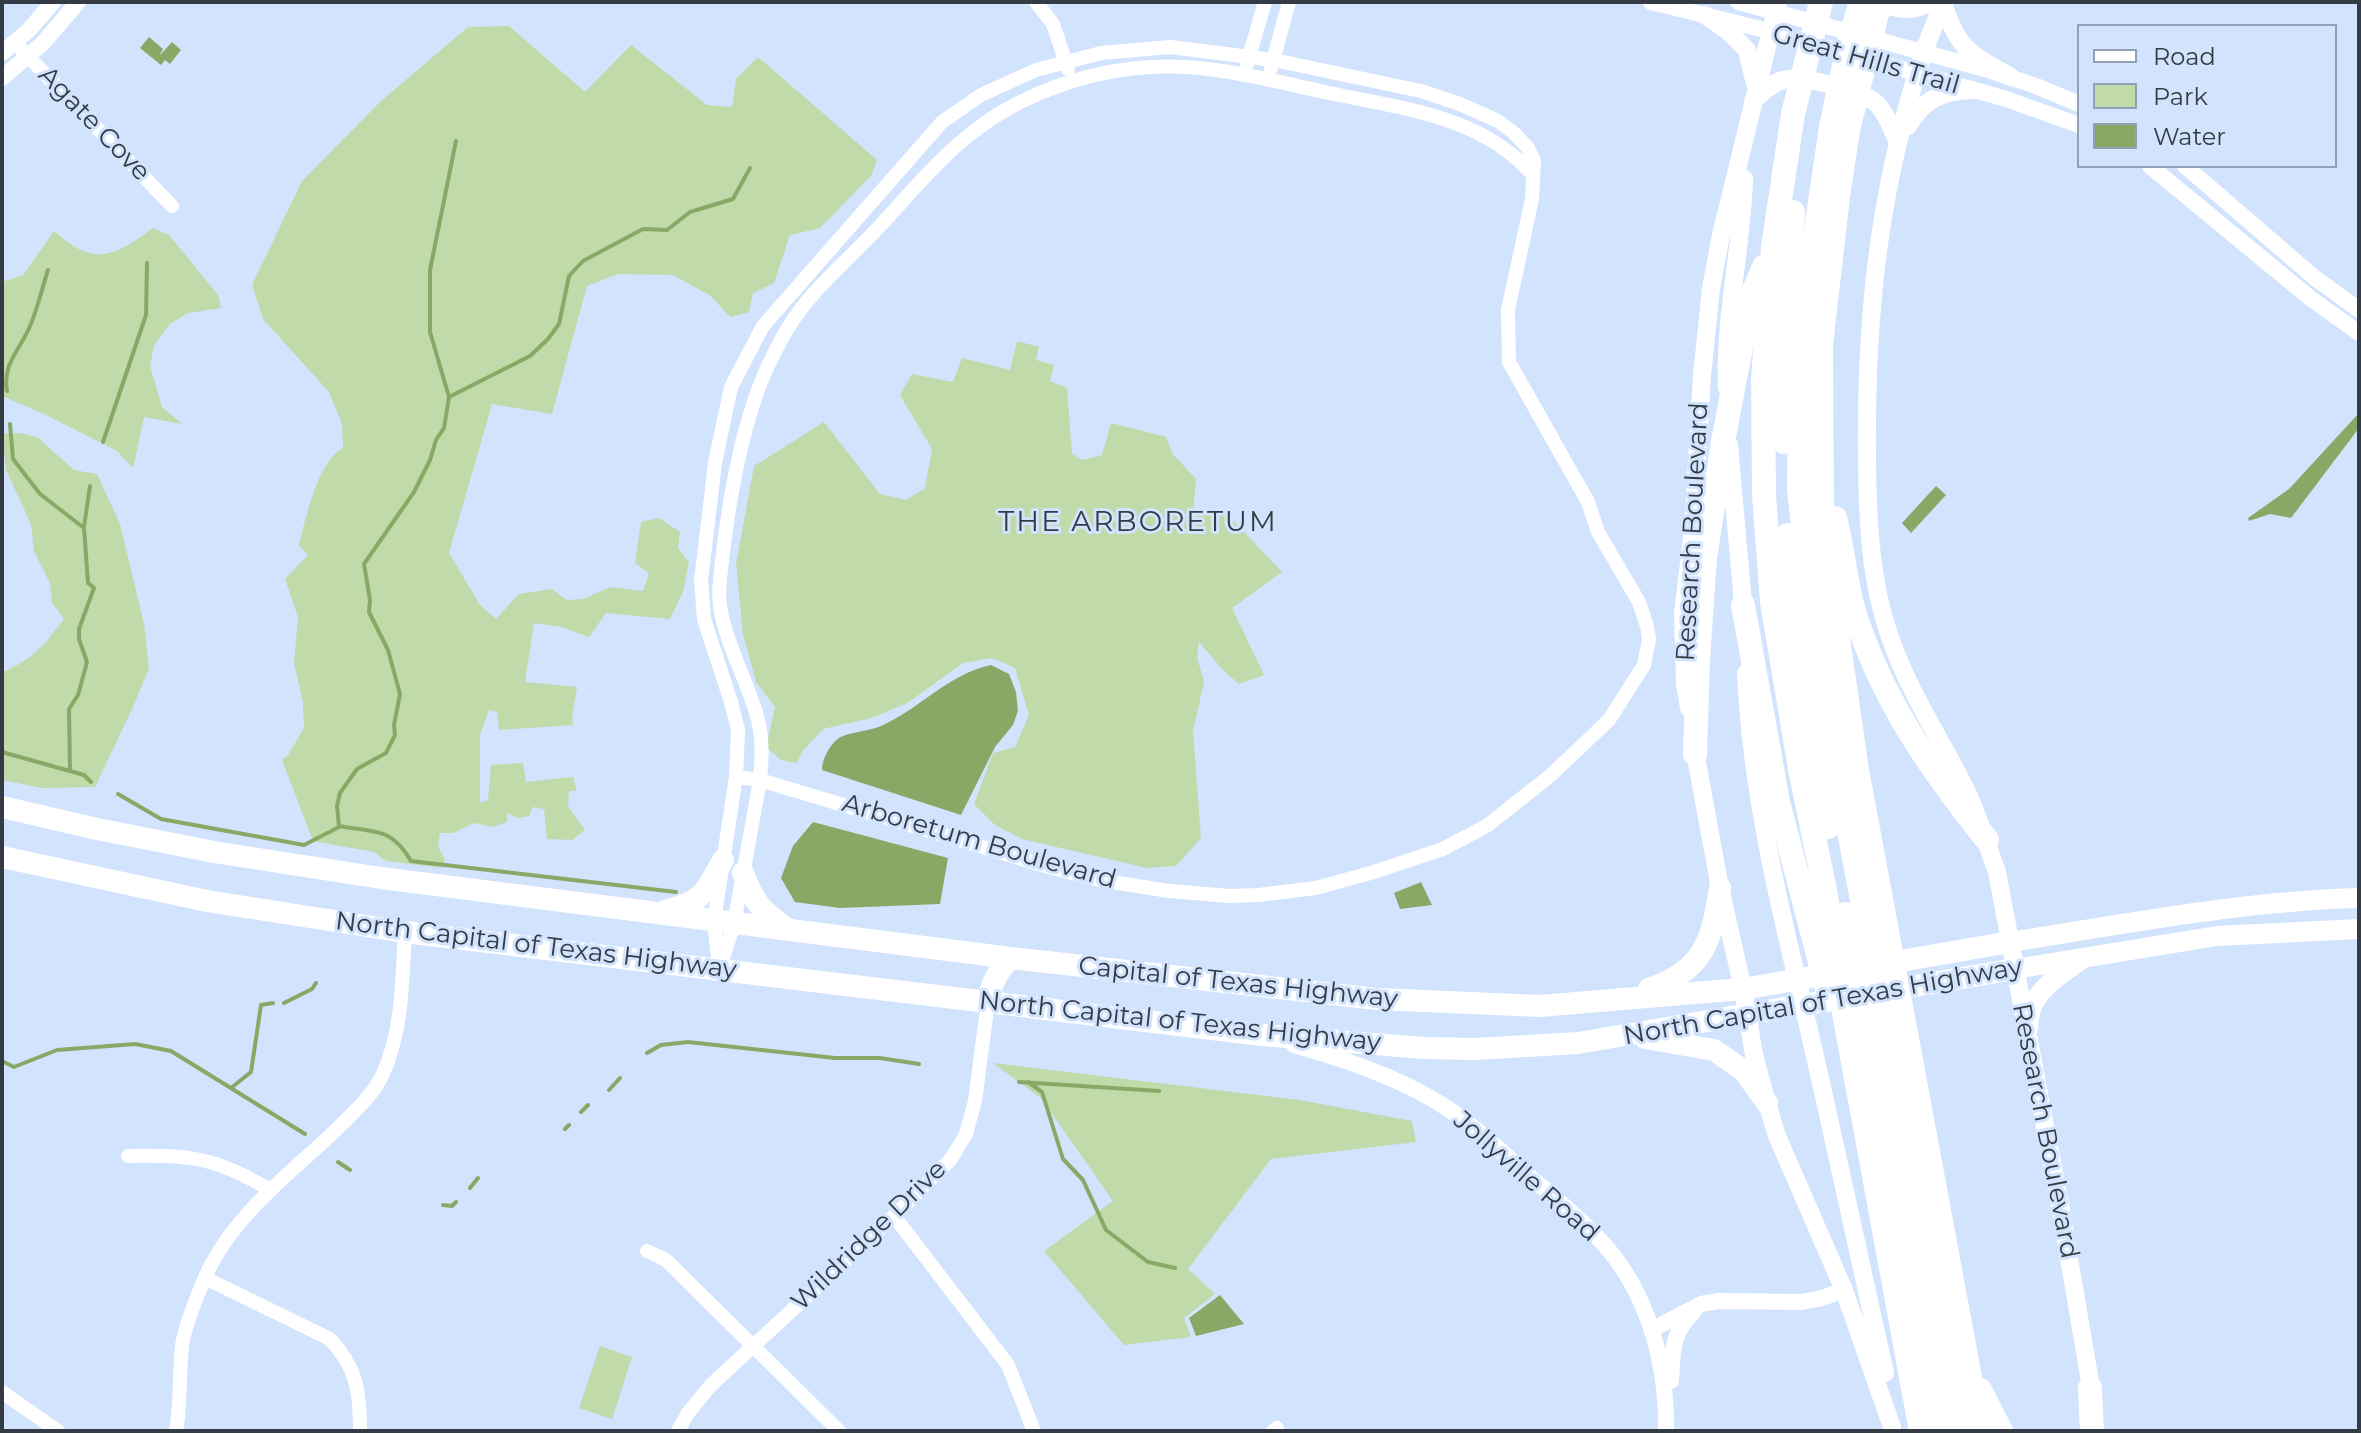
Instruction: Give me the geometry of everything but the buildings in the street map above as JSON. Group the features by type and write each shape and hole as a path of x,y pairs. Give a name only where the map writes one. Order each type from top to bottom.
{"highway":[{"path":"1821,2 1773,247 1763,379 1764,495 1772,602 1800,769 1825,890 1850,1048 1921,1431"},
{"path":"1837,2 1800,117 1782,352 1785,510 1803,694 1942,1431"},
{"path":"1861,2 1849,42 1840,128 1838,197 1821,345 1822,528 1857,770 1980,1431"},
{"path":"1880,2 1840,128 1801,331 1799,489 1820,679 1963,1431"},
{"path":"1695,754 1705,558 1713,504 1750,300 1773,247"},
{"path":"1821,466 1841,541 1853,606 1880,678 1905,727 1987,840"},
{"path":"1743,605 1778,802 1836,1022 1850,1048"},
{"name":"North Capital of Texas Highway","path":"2,807 97,829 316,869 724,922"},
{"name":"North Capital of Texas Highway","path":"2,857 207,901 405,932 1262,1035 1424,1048 1475,1049 1578,1043 1632,1036 2015,969"},
{"path":"654,913 689,905 698,899 723,860"},
{"path":"743,873 761,909 791,931"},
{"path":"1618,999 1666,984 1688,971 1710,939 1720,888"},
{"name":"Capital of Texas Highway","path":"724,922 1377,999 1540,1006 1753,987"},
{"name":"North Capital of Texas Highway","path":"1753,987 2010,942"},
{"path":"988,1002 993,980 1011,958"},
{"path":"1632,1036 1714,1050 1744,1071 1767,1103"},
{"path":"1968,1366 2001,1431"},
{"path":"2090,1388 2092,1431"}],"main road":[{"path":"1872,2 1902,10 1919,9 1939,2 1962,46 2011,77"},
{"name":"Research Boulevard","path":"1939,2 1898,142 1878,239 1868,351 1868,515 1880,597 1895,651 1911,689 1967,793 1997,872 2059,1200 2090,1388 2101,1431"},
{"name":"Research Boulevard","path":"1777,7 1715,261 1701,388 1693,529 1683,614 1685,683 1720,888 1753,987 1767,1103 1777,1136 1844,1290 1892,1429"},
{"path":"1705,15 1728,31 1747,50 1755,96 1783,80 1800,77 1834,86 1874,101 1898,142"},
{"path":"1898,142 1925,104 1952,91 1972,90"},
{"name":"Research Boulevard","path":"1745,137 1743,213 1725,357 1755,774 1786,932 1885,1375 1892,1429"},
{"name":"North Capital of Texas Highway","path":"2010,942 2182,914 2359,898"},
{"name":"North Capital of Texas Highway","path":"2015,969 2217,936 2359,929"},
{"path":"2027,1033 2032,1006 2039,995 2085,957"}],"street":[{"path":"9,48 53,2"},
{"path":"2,78 43,43 78,2"},
{"path":"1036,2 1053,24 1071,82"},
{"path":"1244,76 1265,2"},
{"path":"1268,80 1289,2"},
{"name":"Great Hills Trail","path":"1651,2 1769,31 2006,99 2077,124"},
{"name":"Great Hills Trail","path":"1738,2 1777,7 1924,54 2011,77 2077,103"},
{"name":"Arboretum Boulevard","path":"719,968 724,922 723,860 736,777 738,730 704,619 701,581 715,463 731,387 763,326 942,122 1008,81 1066,60 1131,49 1170,47 1274,60 1421,91 1498,121 1528,148 1534,161 1532,199 1508,310 1509,362 1588,502 1598,532 1639,602 1649,639 1644,665 1609,720 1519,801 1466,838 1393,866 1316,888 1229,896 1099,880 760,780 736,777"},
{"name":"Agate Cove","path":"9,48 29,56 172,206"},
{"name":"Arboretum Boulevard","path":"724,922 743,873 762,761 759,723 721,611 720,575 736,472 747,427 766,370 788,327 821,287 962,141 1030,96 1071,82 1127,70 1166,67 1209,70 1268,80 1425,112 1488,137 1519,159 1532,174"},
{"path":"2152,168 2310,298 2359,333"},
{"path":"2187,168 2315,278 2359,310"},
{"path":"176,1431 182,1342 205,1278 220,1249 270,1190 354,1112 381,1077 391,1053 401,1010 405,932"},
{"name":"Wildridge Drive","path":"678,1431 711,1385 894,1216 951,1159 966,1134 975,1101 988,1002"},
{"name":"Jollyville Road","path":"1262,1035 1366,1068 1421,1094 1465,1120 1574,1214 1601,1241 1633,1287 1660,1354 1666,1431"},
{"path":"128,1156 191,1157 217,1163 242,1173 270,1190"},
{"path":"894,1216 1008,1365 1034,1431"},
{"path":"647,1251 666,1260 839,1431"},
{"path":"205,1278 330,1339 344,1354 354,1373 360,1403 360,1431"},
{"path":"1651,1330 1701,1304 1719,1301 1802,1302 1844,1290"},
{"path":"1665,1397 1670,1386 1675,1336 1682,1323 1701,1304"},
{"path":"2,1392 58,1431"}],"green space":[{"path":"509,26 585,92 631,45 707,105 732,107 736,79 758,57 877,160 871,176 820,228 790,235 774,283 753,293 749,312 730,317 711,296 673,275 618,274 587,286 552,414 492,404 449,553 480,605 496,619 519,594 552,589 567,600 583,599 611,587 643,591 649,573 635,563 641,522 659,518 680,532 678,548 689,562 683,592 670,619 606,613 589,637 561,627 534,623 525,682 577,687 573,725 499,730 497,712 489,710 480,735 480,803 488,800 491,765 523,763 526,782 573,777 577,791 569,791 568,806 585,830 572,840 547,839 544,809 533,807 529,816 517,818 507,813 507,822 492,827 474,823 453,833 440,833 438,846 445,860 442,868 386,861 374,852 313,841 282,760 304,728 303,701 294,664 298,617 285,579 308,555 299,546 305,521 326,465 343,448 342,424 329,392 263,319 252,285 302,181 381,101 468,27"},
{"path":"153,228 169,235 218,295 221,308 188,313 170,324 154,345 150,366 162,407 182,424 144,417 133,468 117,451 2,396 2,282 23,275 54,231 77,248 101,254 119,250"},
{"path":"1017,341 1039,347 1036,360 1054,365 1050,381 1067,388 1072,454 1082,460 1102,455 1111,423 1166,437 1173,454 1196,479 1193,514 1227,514 1282,572 1232,608 1264,675 1239,684 1199,642 1197,657 1204,682 1193,731 1201,838 1176,866 1147,868 1022,839 995,825 974,804 993,753 1015,747 1029,715 1015,668 992,658 963,663 909,702 872,718 823,729 802,752 797,763 781,760 766,747 775,707 756,682 743,634 736,564 754,466 824,422 880,494 906,500 925,488 932,449 900,395 912,374 953,382 962,358 1010,370"},
{"path":"20,433 37,437 74,470 97,474 120,524 144,624 149,668 95,787 42,788 2,780 2,672 37,651 64,619 52,603 50,583 34,551 31,524 6,470 2,434"},
{"path":"993,1063 1299,1100 1412,1121 1416,1142 1271,1159 1188,1269 1215,1294 1184,1318 1191,1337 1124,1345 1044,1251 1113,1201 1041,1098"},
{"path":"600,1346 632,1357 612,1419 579,1408"}],"water":[{"path":"149,37 163,49 159,56 172,42 181,50 170,64 165,60 161,65 140,48"},
{"path":"2359,413 2359,428 2291,518 2270,514 2249,521 2248,518 2289,489"},
{"path":"1936,486 1946,495 1911,533 1902,523"},
{"path":"991,665 1009,674 1016,692 1018,711 1013,725 995,747 961,815 822,770 827,753 839,738 881,726 961,676"},
{"path":"813,822 948,858 940,904 840,908 795,902 781,878 793,846"},
{"path":"1421,882 1432,905 1400,909 1394,893"},
{"path":"1220,1295 1244,1324 1196,1336 1189,1318"}],"waterway":[{"path":"456,141 430,270 430,332 449,397 444,428 414,492 364,564 369,612 388,650 400,694 395,735 386,753 357,769 340,793 337,806 339,826 381,833 397,842 411,861 676,892"},
{"path":"449,397 530,356 548,339 559,324 569,276 583,261 643,229 667,230 690,212 733,199 750,168"},
{"path":"103,442 146,315 147,263"},
{"path":"7,391 7,372 33,319 48,270"},
{"path":"10,424 13,459 40,494 84,528 88,583 94,588 79,629 87,662 78,695 69,709 70,771"},
{"path":"84,527 90,486"},
{"path":"2,752 84,775 91,782"},
{"path":"118,794 161,819 304,845 339,827"},
{"path":"284,1003 312,989 316,983"},
{"path":"231,1088 251,1072 261,1005 273,1003"},
{"path":"647,1053 661,1045 688,1042 919,1064"},
{"path":"2,1061 14,1067 57,1050 135,1044 171,1051 305,1134"},
{"path":"609,1090 620,1078"},
{"path":"1019,1082 1159,1091"},
{"path":"1028,1082 1042,1092 1063,1159 1083,1180 1106,1230 1148,1262 1175,1268"},
{"path":"581,1112 588,1105"},
{"path":"565,1129 569,1125"},
{"path":"338,1162 350,1170"},
{"path":"470,1188 478,1178"},
{"path":"443,1205 452,1206 456,1202"}],"district":[{"name":"THE ARBORETUM","path":"1138,523"}]}
